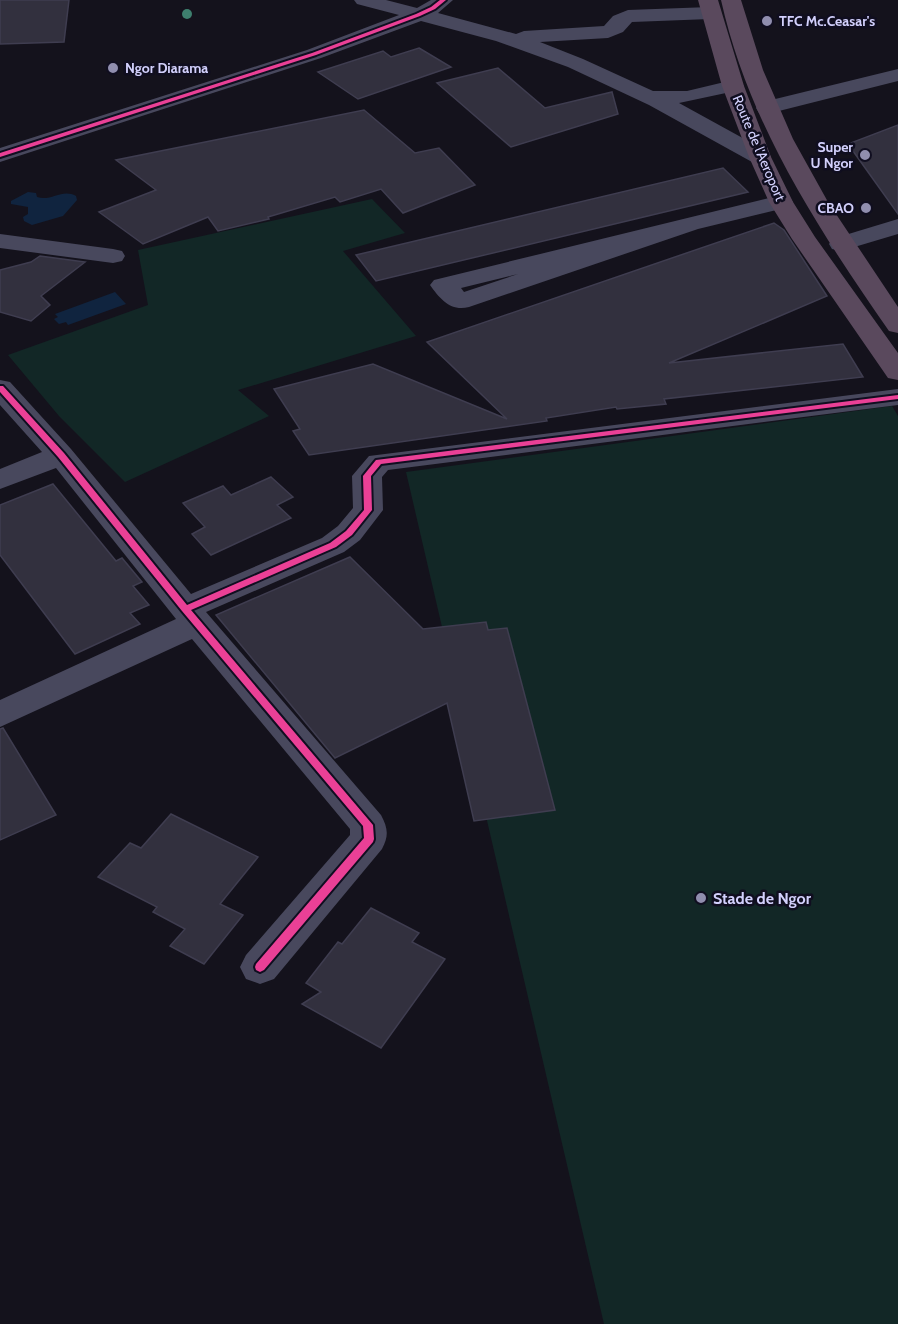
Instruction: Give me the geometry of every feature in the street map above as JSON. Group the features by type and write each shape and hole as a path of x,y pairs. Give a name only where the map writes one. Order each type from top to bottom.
{"highway":[{"name":"Route de l'Aeroport","path":"731,0 767,108 815,203 898,325"},
{"name":"Route de l'Aeroport","path":"707,20 760,157 781,202 804,239 898,372"}],"street":[{"path":"364,0 510,38 557,55 652,96 760,157"},
{"path":"0,155 303,57 418,15 433,8 442,0"},
{"path":"614,30 620,20 628,16 707,20"},
{"path":"510,38 614,30 639,34 672,34"},
{"path":"767,108 898,75"},
{"path":"652,96 687,97 733,86"},
{"path":"694,224 460,302 443,285 781,202"},
{"path":"841,244 898,226"},
{"path":"0,241 112,256"},
{"path":"0,388 61,455 191,616 368,825 369,839 260,967"},
{"path":"0,714 333,545 349,532 368,510 367,476 379,462 898,397"},
{"path":"0,480 61,455"}],"green space":[{"path":"372,199 405,233 343,251 416,336 238,390 269,416 125,482 59,416 8,355 148,305 138,250"},
{"name":"Stade de Ngor","path":"892,406 898,416 898,1324 604,1324 406,472"}],"water":[{"path":"28,192 36,193 37,197 42,198 66,193 76,196 77,200 63,216 32,225 24,221 23,217 28,214 28,207 11,204 11,201"},
{"path":"115,292 126,304 68,325 66,322 59,324 54,319 58,317 55,314"}],"building":[{"path":"0,0 69,0 64,42 0,44"},
{"path":"419,48 451,67 358,99 318,72 383,51 391,57"},
{"path":"498,68 545,108 612,92 618,114 511,147 437,83"},
{"path":"364,110 415,153 439,148 475,185 403,213 381,189 340,202 335,197 268,217 269,219 218,231 208,217 143,244 99,212 156,190 116,160"},
{"path":"898,125 898,214 848,144"},
{"path":"723,168 748,192 376,281 356,255"},
{"path":"774,223 784,230 827,296 669,363 843,344 863,377 664,399 666,404 617,409 616,407 546,418 547,421 309,455 293,431 300,429 274,389 373,364 507,419 427,342"},
{"path":"40,256 85,262 41,296 50,305 31,321 0,312 0,270 31,262"},
{"path":"271,477 293,497 277,505 291,518 211,555 192,534 205,527 183,503 223,486 231,495"},
{"path":"53,484 116,561 122,558 142,582 133,586 149,605 130,613 140,624 75,654 0,555 0,505"},
{"path":"350,557 423,629 486,622 488,630 507,628 555,810 474,821 447,703 335,758 216,615"},
{"path":"3,728 56,815 0,840 0,729"},
{"path":"171,814 258,857 220,904 243,915 204,964 170,946 185,929 153,912 157,907 98,877 130,843 141,848"},
{"path":"371,908 419,933 412,942 445,959 381,1048 302,1004 321,992 306,983 338,942 342,944"}],"cycle path":[{"path":"0,155 314,54 418,15 443,0"},
{"path":"0,388 61,455 197,623 368,825 369,839 260,967"},
{"path":"185,609 333,545 349,533 368,510 367,476 379,462 898,397"}],"place":[{"name":"TFC Mc.Ceasar's","path":"767,21"},
{"name":"Ngor Diarama","path":"113,68"},
{"name":"Super U Ngor","path":"865,155"},
{"name":"CBAO","path":"866,208"},
{"name":"Stade de Ngor","path":"701,898"}]}
